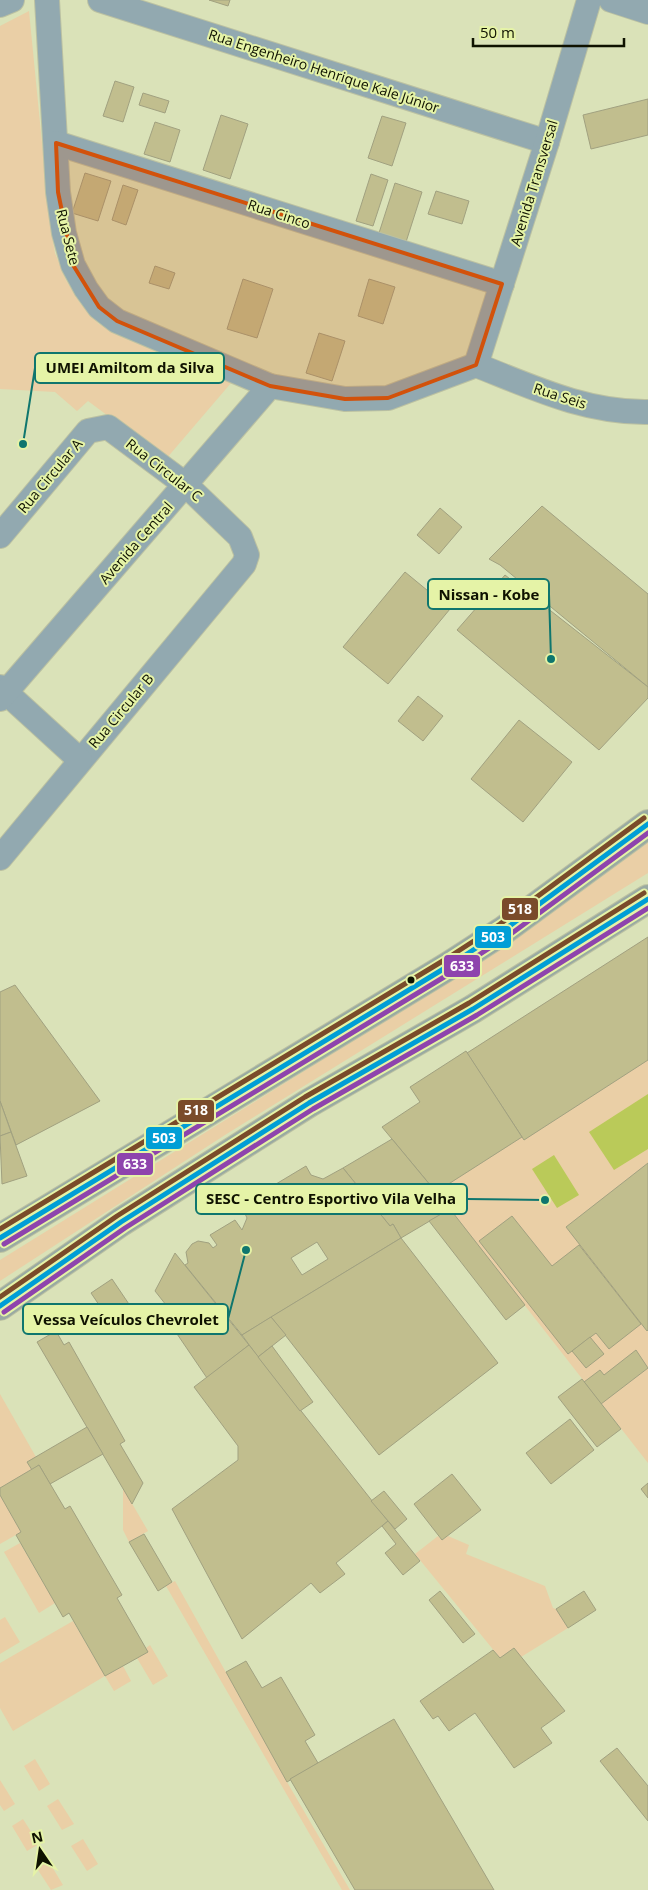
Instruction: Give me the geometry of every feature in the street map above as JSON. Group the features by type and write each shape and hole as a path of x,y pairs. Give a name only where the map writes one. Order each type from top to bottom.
{"main road":[{"path":"0,1238 458,960 512,924 648,824"},
{"path":"0,1306 121,1222 309,1103 473,1009 648,899"}],"street":[{"path":"0,6 12,0"},
{"name":"Rua Sete","path":"47,0 58,192 64,233 73,265 99,307 117,321 270,386 345,399 388,398 476,365"},
{"name":"Rua Engenheiro Henrique Kale Júnior","path":"100,0 547,142"},
{"name":"Avenida Transversal","path":"476,365 547,142 589,0"},
{"path":"611,0 648,12"},
{"name":"Rua Cinco","path":"56,143 502,284"},
{"name":"Rua Seis","path":"476,365 559,398 625,412 648,412"},
{"name":"Avenida Central","path":"2,692 186,485 270,386"},
{"name":"Rua Circular C","path":"108,428 186,485 240,536 247,555 244,564"},
{"name":"Rua Circular A","path":"0,536 88,431 108,428"},
{"name":"Rua Circular B","path":"0,858 244,564"},
{"path":"2,692 80,760"}],"highlighted area":[{"path":"56,143 502,284 476,365 388,398 345,399 270,386 117,321 99,307 73,265 58,192"}],"shaded area":[{"path":"29,11 50,224 55,253 66,280 80,303 99,324 231,383 166,459 88,401 77,411 55,392 0,389 0,26"},
{"path":"648,838 648,873 225,1135 0,1281 0,1260 457,976"},
{"path":"648,937 648,1463 436,1192 467,1053"},
{"path":"648,1094 648,1149 614,1170 589,1132"},
{"path":"554,1155 579,1195 557,1208 532,1169"},
{"path":"0,1394 36,1457 27,1462 32,1470 0,1488"},
{"path":"123,1488 148,1531 129,1542 123,1530"},
{"path":"0,1495 21,1532 0,1544"},
{"path":"438,1536 442,1540 448,1536 469,1545 466,1554 545,1586 553,1608 556,1609 568,1628 521,1657 514,1648 500,1658 415,1554"},
{"path":"20,1543 55,1603 39,1613 4,1552"},
{"path":"175,1581 287,1782 350,1890 342,1890 166,1586"},
{"path":"5,1617 20,1642 0,1654 0,1620"},
{"path":"73,1621 105,1676 13,1731 0,1708 0,1663"},
{"path":"150,1645 168,1676 153,1685 137,1658 148,1652 146,1648"},
{"path":"123,1666 131,1681 114,1691 105,1676"},
{"path":"35,1759 50,1784 39,1791 24,1766"},
{"path":"0,1780 15,1804 4,1811 0,1805"},
{"path":"58,1799 74,1824 62,1830 47,1806"},
{"path":"23,1819 39,1844 27,1851 12,1826"},
{"path":"83,1839 98,1864 87,1871 71,1846"},
{"path":"48,1860 63,1885 51,1890 36,1867"}],"building":[{"path":"209,0 230,0 228,6"},
{"path":"115,81 134,87 123,122 103,116"},
{"path":"143,93 169,101 165,113 139,105"},
{"path":"648,99 648,135 591,149 583,115"},
{"path":"221,115 248,124 230,179 203,170"},
{"path":"382,116 406,123 392,166 368,158"},
{"path":"155,122 180,130 170,162 144,154"},
{"path":"85,173 111,181 98,221 72,213"},
{"path":"371,174 388,180 373,226 356,221"},
{"path":"395,183 422,192 406,242 379,233"},
{"path":"123,185 138,190 126,225 112,220"},
{"path":"436,191 469,201 462,224 428,214"},
{"path":"155,266 175,273 169,289 149,283"},
{"path":"243,279 273,289 257,338 227,329"},
{"path":"369,279 395,287 383,324 358,316"},
{"path":"319,333 345,341 332,381 306,373"},
{"path":"542,506 648,594 648,687 500,565 489,559"},
{"path":"440,508 462,527 439,554 417,535"},
{"path":"405,572 450,609 388,684 343,647"},
{"path":"505,575 648,687 648,698 599,750 457,630"},
{"path":"418,696 443,716 423,741 398,721"},
{"path":"519,720 572,762 523,822 471,779"},
{"path":"648,937 648,1060 524,1140 467,1053"},
{"path":"15,985 100,1101 16,1145 0,1101 0,992"},
{"path":"466,1051 522,1137 436,1192 382,1127 420,1102 410,1087"},
{"path":"0,1101 11,1132 0,1136"},
{"path":"11,1132 27,1176 2,1184 0,1136"},
{"path":"392,1139 450,1209 401,1238 393,1224 390,1226 343,1168"},
{"path":"648,1163 648,1330 647,1331 566,1227"},
{"path":"306,1166 311,1175 323,1179 343,1168 390,1226 393,1224 401,1238 242,1335 185,1265 188,1263 186,1252 192,1244 198,1241 209,1243 213,1248 217,1245 210,1235 235,1220 242,1230 247,1218 241,1205","holes":["317,1242 328,1259 302,1275 291,1258"]},
{"path":"450,1209 525,1305 506,1320 429,1221"},
{"path":"512,1216 552,1266 579,1245 641,1324 609,1349 596,1333 568,1354 479,1241"},
{"path":"401,1238 498,1363 379,1455 271,1317"},
{"path":"175,1253 249,1345 207,1378 173,1328 174,1315 155,1291"},
{"path":"112,1279 137,1316 116,1330 91,1293"},
{"path":"271,1317 286,1335 258,1357 242,1335"},
{"path":"56,1331 64,1345 69,1342 125,1441 120,1444 143,1483 132,1504 37,1342"},
{"path":"590,1337 604,1354 586,1368 572,1351"},
{"path":"249,1345 388,1521 336,1563 345,1574 320,1593 311,1583 242,1639 172,1509 238,1460 238,1446 194,1387"},
{"path":"272,1346 313,1402 300,1411 258,1357"},
{"path":"636,1350 648,1368 601,1404 584,1382 600,1370 604,1375"},
{"path":"582,1379 621,1429 597,1447 558,1397"},
{"path":"570,1419 594,1450 551,1484 526,1453"},
{"path":"87,1427 103,1454 50,1484 39,1465 32,1470 27,1462"},
{"path":"39,1465 65,1509 70,1506 122,1595 117,1598 148,1652 105,1676 69,1613 63,1617 16,1535 21,1532 0,1495 0,1488"},
{"path":"452,1474 481,1510 442,1540 414,1504"},
{"path":"648,1483 648,1498 641,1489"},
{"path":"384,1491 407,1519 395,1529 371,1501"},
{"path":"388,1521 420,1561 403,1575 385,1553 396,1544 382,1526"},
{"path":"144,1534 172,1582 158,1591 129,1542"},
{"path":"440,1591 475,1634 463,1643 429,1600"},
{"path":"584,1591 596,1610 568,1628 556,1609"},
{"path":"514,1648 565,1711 541,1728 552,1743 514,1768 475,1713 449,1731 438,1716 433,1719 420,1701 493,1650 500,1658"},
{"path":"246,1661 262,1688 281,1677 315,1735 305,1741 318,1763 287,1782 226,1672"},
{"path":"394,1719 494,1890 355,1890 290,1779"},
{"path":"617,1748 648,1786 648,1821 600,1761"}],"transit line":[{"name":"518","path":"0,1229 446,959 500,924 644,818"},
{"name":"503","path":"0,1238 450,965 504,930 648,824"},
{"name":"633","path":"4,1244 454,971 508,936 648,833"},
{"name":"518","path":"0,1297 117,1216 305,1097 469,1003 644,893"},
{"name":"503","path":"0,1306 121,1222 309,1103 473,1009 648,899"},
{"name":"633","path":"4,1312 125,1228 313,1109 477,1015 648,908"}],"place":[{"name":"UMEI Amiltom da Silva","path":"23,444"},
{"name":"Nissan - Kobe","path":"551,659"},
{"name":"SESC - Centro Esportivo Vila Velha","path":"545,1200"},
{"name":"Vessa Veículos Chevrolet","path":"246,1250"}]}
